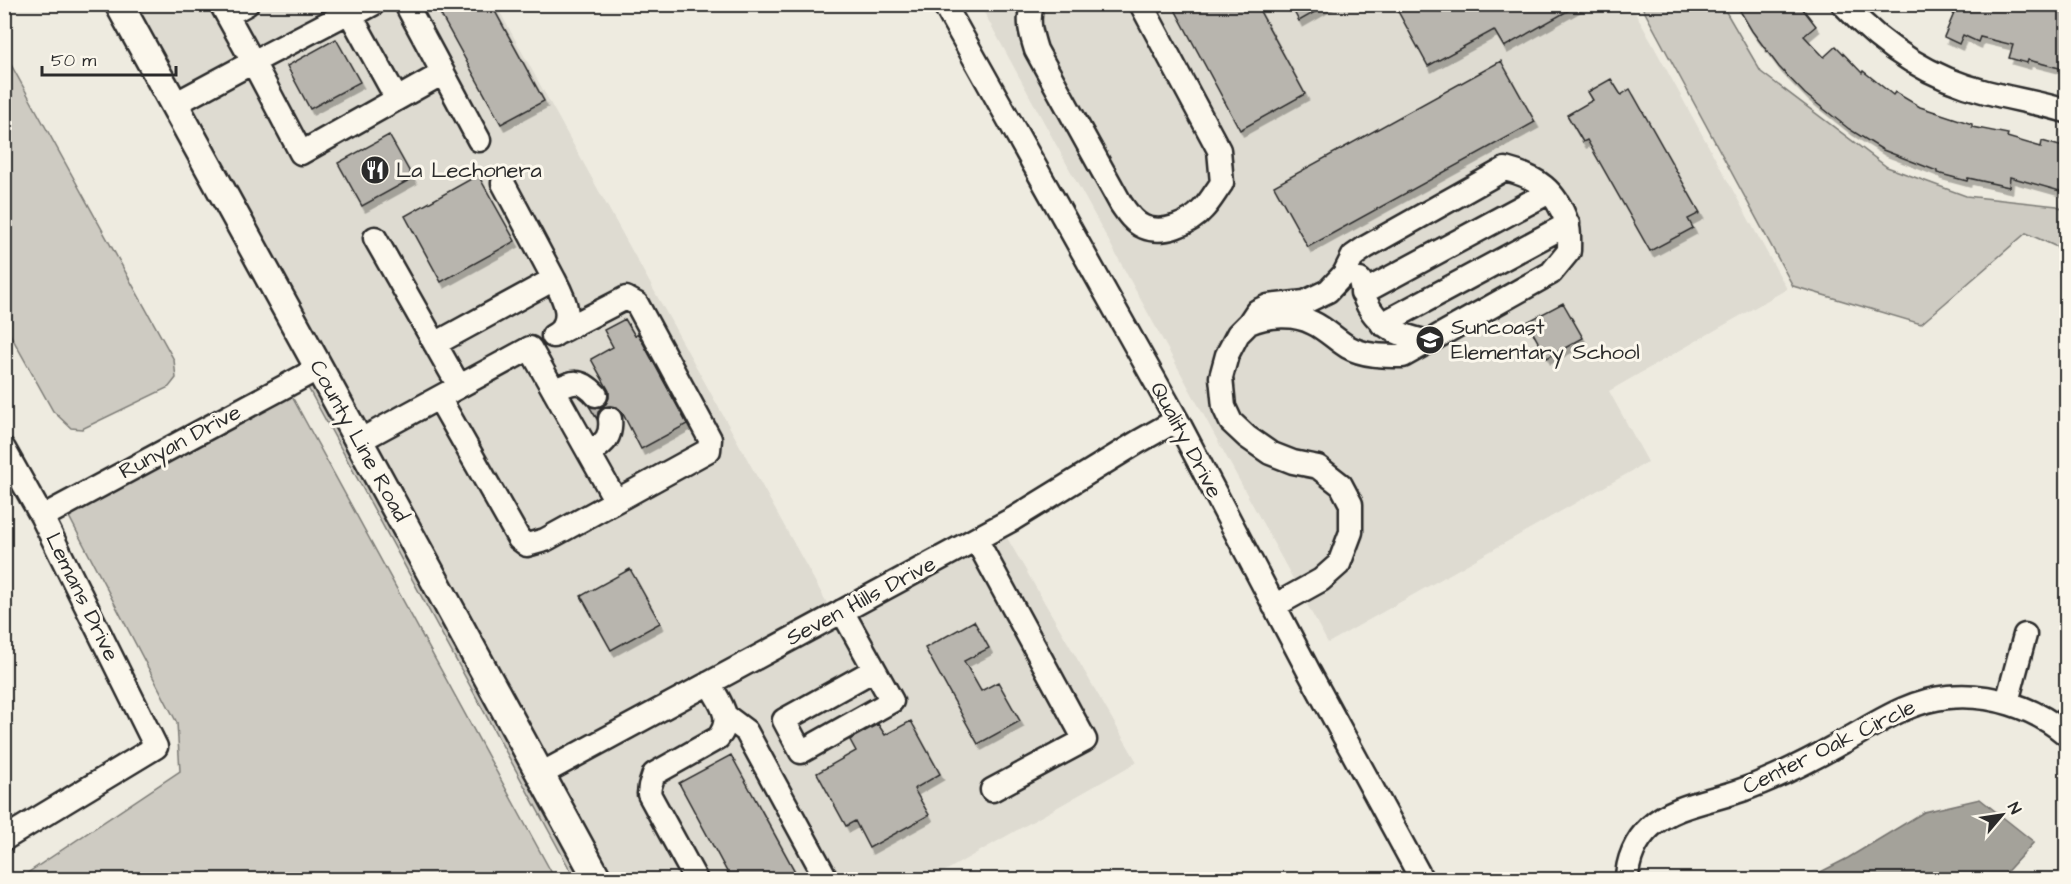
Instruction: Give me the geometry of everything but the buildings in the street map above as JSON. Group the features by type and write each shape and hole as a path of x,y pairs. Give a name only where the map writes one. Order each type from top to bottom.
{"main road":[{"name":"County Line Road","path":"119,4 598,879"}],"street":[{"path":"173,105 347,8 360,11 373,4"},
{"path":"406,4 479,140"},
{"name":"Quality Drive","path":"944,4 1177,420 1274,606 1422,879"},
{"path":"1032,4 1029,16 1036,50 1121,204 1131,218 1143,227 1160,231 1184,223 1202,211 1222,183 1219,150 1140,4"},
{"path":"1843,4 1891,49 1922,68 1954,83 2067,111"},
{"path":"232,8 253,62 301,153 443,73"},
{"path":"347,8 397,99"},
{"path":"1250,322 1265,317 1286,316 1313,322 1348,348 1383,356 1403,356 1551,273 1569,251 1568,224 1559,205 1549,192 1528,175 1505,169 1366,247 1353,256 1344,274 1328,291 1305,302 1268,306 1257,311 1238,334 1227,355 1221,376 1224,407 1231,422 1270,453 1293,462 1318,467 1341,485 1351,504 1351,532 1339,564 1321,580 1274,606"},
{"path":"503,183 565,300 567,321 560,332"},
{"path":"1362,293 1549,192"},
{"path":"1382,324 1568,224"},
{"path":"375,238 459,387"},
{"path":"1366,247 1359,273 1362,293 1368,308 1382,324 1400,334 1430,342"},
{"path":"435,344 554,279"},
{"path":"359,441 530,348 626,298 637,304 710,439 709,450 545,540 527,545 519,539 439,398"},
{"path":"530,348 616,501"},
{"name":"Runyan Drive","path":"42,517 319,368"},
{"path":"554,391 568,383 578,382 589,387 596,395"},
{"path":"590,453 606,442 610,434 610,419"},
{"name":"Seven Hills Drive","path":"541,774 1013,519 1177,420"},
{"name":"Lemans Drive","path":"4,449 42,517 156,747 4,839"},
{"path":"976,539 1085,740 992,790"},
{"path":"842,611 874,670"},
{"path":"2007,702 2025,635"},
{"path":"709,684 726,716 746,731 827,879"},
{"name":"Center Oak Circle","path":"1627,879 1631,856 1639,840 1650,826 1664,817 1743,790 1794,768 1892,713 1919,702 1948,697 1978,697 2007,702 2031,711 2067,734"},
{"path":"696,879 649,794 650,786 654,774 718,738 724,730 726,716"}],"shaded area":[{"path":"131,5 496,5 833,614 999,524 1137,762 931,879 610,879"},
{"name":"Suncoast Elementary School","path":"980,5 1631,5 1787,289 1609,391 1648,462 1328,643"},
{"path":"1641,5 1722,5 1761,72 1887,167 1966,196 2057,206 2066,212 2066,251 2026,233 1921,324 1793,286"},
{"path":"4,52 174,360 176,378 169,387 82,429 71,428 53,411 5,325"},
{"path":"308,368 586,879 575,879 300,373"},
{"path":"284,382 555,879 17,880 180,771 177,723 64,507"},
{"path":"1980,799 2034,842 2000,879 1807,879 1848,858 1924,812"}],"place":[{"name":"La Lechonera","path":"375,170"},
{"name":"Suncoast Elementary School","path":"1430,340"}]}
